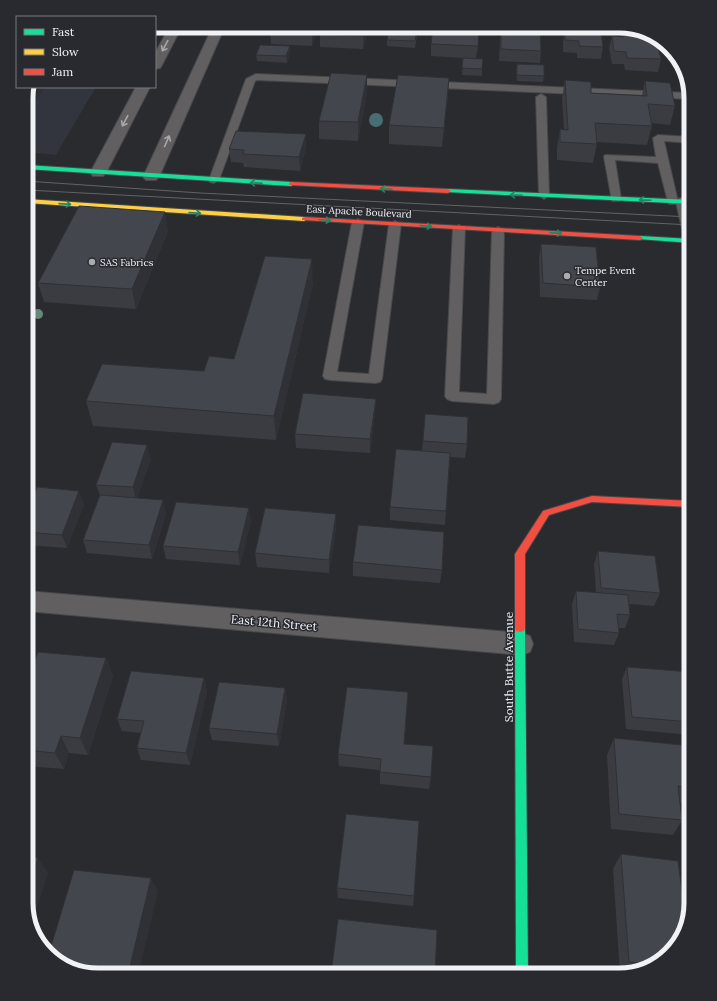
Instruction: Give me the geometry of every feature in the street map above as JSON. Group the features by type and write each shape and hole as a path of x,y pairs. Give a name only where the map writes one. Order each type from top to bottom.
{"main road":[{"name":"East Apache Boulevard","path":"33,168 151,177 683,202"},
{"name":"East Apache Boulevard","path":"33,201 684,241"},
{"name":"South Butte Avenue","path":"522,968 520,554 546,513 592,500 684,504"}],"street":[{"path":"156,63 172,33"},
{"path":"151,177 216,33"},
{"path":"98,173 142,88"},
{"name":"East 12th Street","path":"33,602 521,644"}],"lane":[{"path":"214,180 252,79 256,77 684,96"},
{"path":"541,97 544,196"},
{"path":"683,202 662,160 658,138 684,140"},
{"path":"616,199 609,157 662,160"},
{"path":"358,222 330,376 375,379 395,224"},
{"path":"459,228 452,396 494,399 498,230"}],"shaded area":[{"path":"34,88 95,88 56,155 33,153"}],"water":[{"path":"376,113 381,115 383,120 381,125 376,127 371,125 369,120 371,115"}],"building":[{"path":"291,33 312,33 312,34"},
{"path":"320,33 364,33 363,36"},
{"path":"388,33 416,33 415,41 387,40"},
{"path":"432,33 479,33 478,46 431,44"},
{"path":"501,33 540,33 541,51 501,49"},
{"path":"565,33 601,33 603,47 579,46 579,41 565,40"},
{"path":"622,33 636,35 657,45 661,59 627,58 626,52 614,51 612,36 623,37"},
{"path":"260,45 290,46 286,56 256,55"},
{"path":"463,58 483,59 482,69 462,68"},
{"path":"517,64 544,65 544,76 517,75"},
{"path":"331,73 367,75 358,122 319,121"},
{"path":"398,75 449,78 444,128 389,125"},
{"path":"565,80 591,82 591,93 647,96 645,81 670,83 675,106 648,104 652,126 595,123 597,144 560,142 560,129 568,130"},
{"path":"236,131 306,134 299,157 243,154 244,150 229,149"},
{"path":"79,206 165,212 132,289 38,283"},
{"path":"541,244 596,247 600,287 543,283"},
{"path":"265,256 312,259 274,416 86,401 102,364 204,371 209,356 234,359"},
{"path":"303,393 376,399 370,439 295,434"},
{"path":"425,414 468,417 467,444 423,441"},
{"path":"112,442 147,445 133,487 96,485"},
{"path":"396,449 450,453 446,511 390,507"},
{"path":"37,487 79,491 62,535 33,533 33,496"},
{"path":"100,495 163,500 149,545 83,540"},
{"path":"176,502 249,508 238,552 163,546"},
{"path":"265,508 336,514 329,560 255,553"},
{"path":"358,525 444,532 442,570 353,562"},
{"path":"598,551 655,556 660,593 601,588"},
{"path":"576,591 628,595 630,615 617,614 619,633 578,629"},
{"path":"38,652 106,658 80,738 61,736 55,753 33,751 33,665"},
{"path":"627,667 684,671 684,721 632,717"},
{"path":"131,671 204,678 186,753 137,748 144,721 117,719"},
{"path":"219,682 285,688 277,734 209,728"},
{"path":"347,687 408,692 404,744 433,746 431,777 380,772 381,759 338,754"},
{"path":"614,738 684,745 684,786 678,786 682,820 619,814"},
{"path":"346,814 419,821 414,896 337,888"},
{"path":"621,854 678,861 684,905 682,920 679,928 671,943 659,955 643,964 629,962"},
{"path":"33,858 38,858 33,874"},
{"path":"74,870 151,878 130,968 94,968 77,965 62,957 51,948"},
{"path":"338,919 437,930 435,968 332,968"}],"tram line":[{"path":"33,181 200,193 684,217"},
{"path":"33,190 684,225"}],"traffic: fast":[{"path":"33,167 291,184"},
{"path":"448,191 684,202"},
{"path":"640,238 684,241"},
{"path":"520,628 522,968"}],"traffic: slow":[{"path":"33,201 304,219"}],"traffic: jam":[{"path":"291,184 448,191"},
{"path":"304,219 640,238"},
{"path":"520,628 520,554 546,513 592,499 684,504"}],"place":[{"name":"SAS Fabrics","path":"92,262"},
{"name":"Tempe Event Center","path":"567,276"}]}
